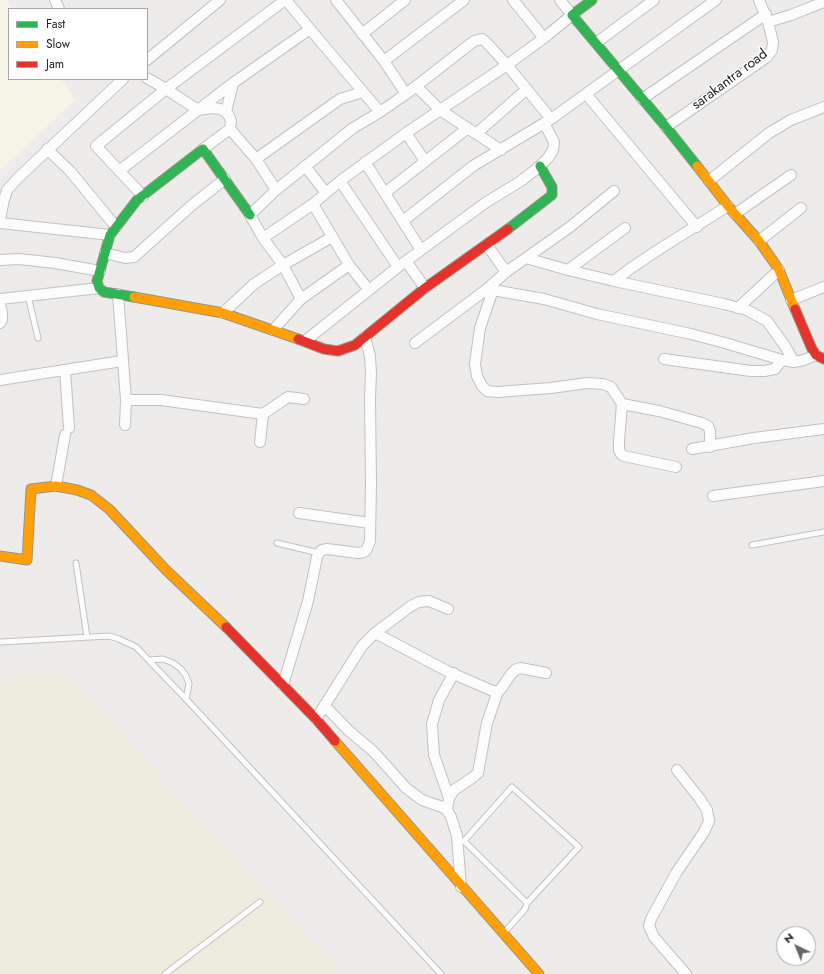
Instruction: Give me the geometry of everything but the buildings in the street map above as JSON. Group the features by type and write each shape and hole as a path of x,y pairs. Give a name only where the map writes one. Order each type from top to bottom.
{"street":[{"path":"148,59 220,0"},
{"path":"143,196 96,146 166,89 286,0 380,112"},
{"path":"362,34 405,0"},
{"path":"384,61 464,0"},
{"path":"513,0 544,38"},
{"path":"560,0 759,241 779,270 812,349 820,357"},
{"path":"263,238 313,204 365,162 507,65 592,0"},
{"path":"596,42 654,0"},
{"path":"403,221 473,166 548,121 716,0"},
{"name":"sarakantra road","path":"666,127 767,57 772,50 773,42 767,18 759,0"},
{"path":"341,2 362,34 384,61 406,94"},
{"path":"642,99 767,18 791,15 824,2"},
{"path":"119,171 233,83 310,29"},
{"path":"250,215 276,190 353,128 406,94 478,39 482,39 486,42 507,65 527,89 548,121 554,142 548,158 540,166 521,181 485,203 402,264 305,341"},
{"path":"148,79 198,110 213,108 226,112 231,121 230,129 137,200 113,231 97,281 99,288 104,292 223,313 324,348 338,351 355,345 425,288 486,245 552,195 552,187 540,166"},
{"path":"0,220 7,190 18,177 118,80"},
{"path":"226,112 233,83"},
{"path":"416,86 440,110 501,150"},
{"path":"477,134 527,89"},
{"path":"256,159 340,98 363,92"},
{"path":"586,94 697,227"},
{"path":"709,181 769,133 791,120 824,107"},
{"path":"386,192 468,128"},
{"path":"230,129 256,159 276,190"},
{"path":"406,133 425,161"},
{"path":"47,149 70,171 113,231"},
{"path":"203,149 226,179 250,215 263,238 283,265 301,299"},
{"path":"365,162 386,192 421,250"},
{"path":"305,166 326,193"},
{"path":"614,281 655,252 697,227 732,210 791,175"},
{"path":"105,253 125,258 134,258 192,205 226,179"},
{"path":"340,181 402,264 425,288"},
{"path":"415,343 490,289 506,272 570,227 614,191"},
{"path":"313,204 349,265 369,290"},
{"path":"759,241 801,208"},
{"path":"0,223 113,231"},
{"path":"568,270 625,228"},
{"path":"223,313 254,284 283,265 332,237"},
{"path":"486,245 506,272"},
{"path":"526,258 614,281 747,310 768,321 794,362"},
{"path":"0,260 19,259 55,263 100,271"},
{"path":"273,330 301,299 349,265"},
{"path":"738,308 779,270"},
{"path":"791,300 824,287"},
{"path":"0,299 99,288"},
{"path":"490,289 544,299 625,320 725,342 782,360 794,362 820,357"},
{"path":"490,289 480,328 475,364 477,376 482,386 487,391 497,392 551,388 587,383 603,384 611,387 622,404 659,411 708,426 710,431 710,446"},
{"path":"118,294 126,400 125,425"},
{"path":"0,304 2,313 0,323"},
{"path":"283,685 308,601 319,553 322,550 327,549 358,554 367,549 370,541 371,373 370,356 365,337"},
{"path":"664,358 751,371 775,369 782,360"},
{"path":"0,380 122,361"},
{"path":"56,486 67,432 65,370"},
{"path":"126,400 160,400 263,414 288,397 304,399"},
{"path":"622,404 619,441 619,450 622,454 624,456 676,467"},
{"path":"260,442 263,414"},
{"path":"692,449 754,438 824,429"},
{"path":"713,496 824,481"},
{"path":"0,556 27,560 31,489 56,486 77,490 91,495 109,509 166,570 236,636 316,719 461,887 539,974"},
{"path":"299,513 370,523"},
{"path":"316,719 362,646 375,633 411,606 419,602 429,601 448,609"},
{"path":"375,633 454,673 493,691 498,691"},
{"path":"447,810 449,798 454,790 478,773 487,723 498,691 515,670 520,668 546,673"},
{"path":"449,798 434,755 432,724 439,700 454,673"},
{"path":"324,706 348,730 374,752 406,788 422,800 447,810 451,817 457,836 461,887"},
{"path":"676,770 700,799 707,810 709,820 704,832 676,874 649,926 654,937 686,974"}],"lane":[{"path":"28,296 38,338"},
{"path":"752,545 824,532"},
{"path":"277,543 319,553"},
{"path":"76,563 87,637"},
{"path":"0,642 108,636 120,639 136,647 441,974"},
{"path":"149,660 163,659 173,662 181,669 189,684 186,699"},
{"path":"503,934 525,908 527,903 579,847 512,787 464,841 527,903"},
{"path":"165,974 260,902"}],"shaded area":[{"path":"0,0 6,0 11,8 8,8 8,80 62,80 75,100 0,170"},
{"path":"70,677 341,974 0,974 0,683 17,678"}],"traffic: fast":[{"path":"592,0 572,15 697,166"},
{"path":"134,297 104,292 99,288 97,281 110,235 137,200 203,149 250,215"},
{"path":"508,229 552,195 552,187 540,166"}],"traffic: slow":[{"path":"697,166 728,206 759,241 773,261 779,270 795,309"},
{"path":"134,297 223,313 298,339"},
{"path":"0,556 27,560 31,489 56,486 77,490 91,495 109,509 166,570 226,627"},
{"path":"335,741 539,974"}],"traffic: jam":[{"path":"298,339 324,349 338,351 355,345 425,288 508,229"},
{"path":"795,309 812,349 816,355 824,359"},
{"path":"226,627 316,719 335,741"}]}
